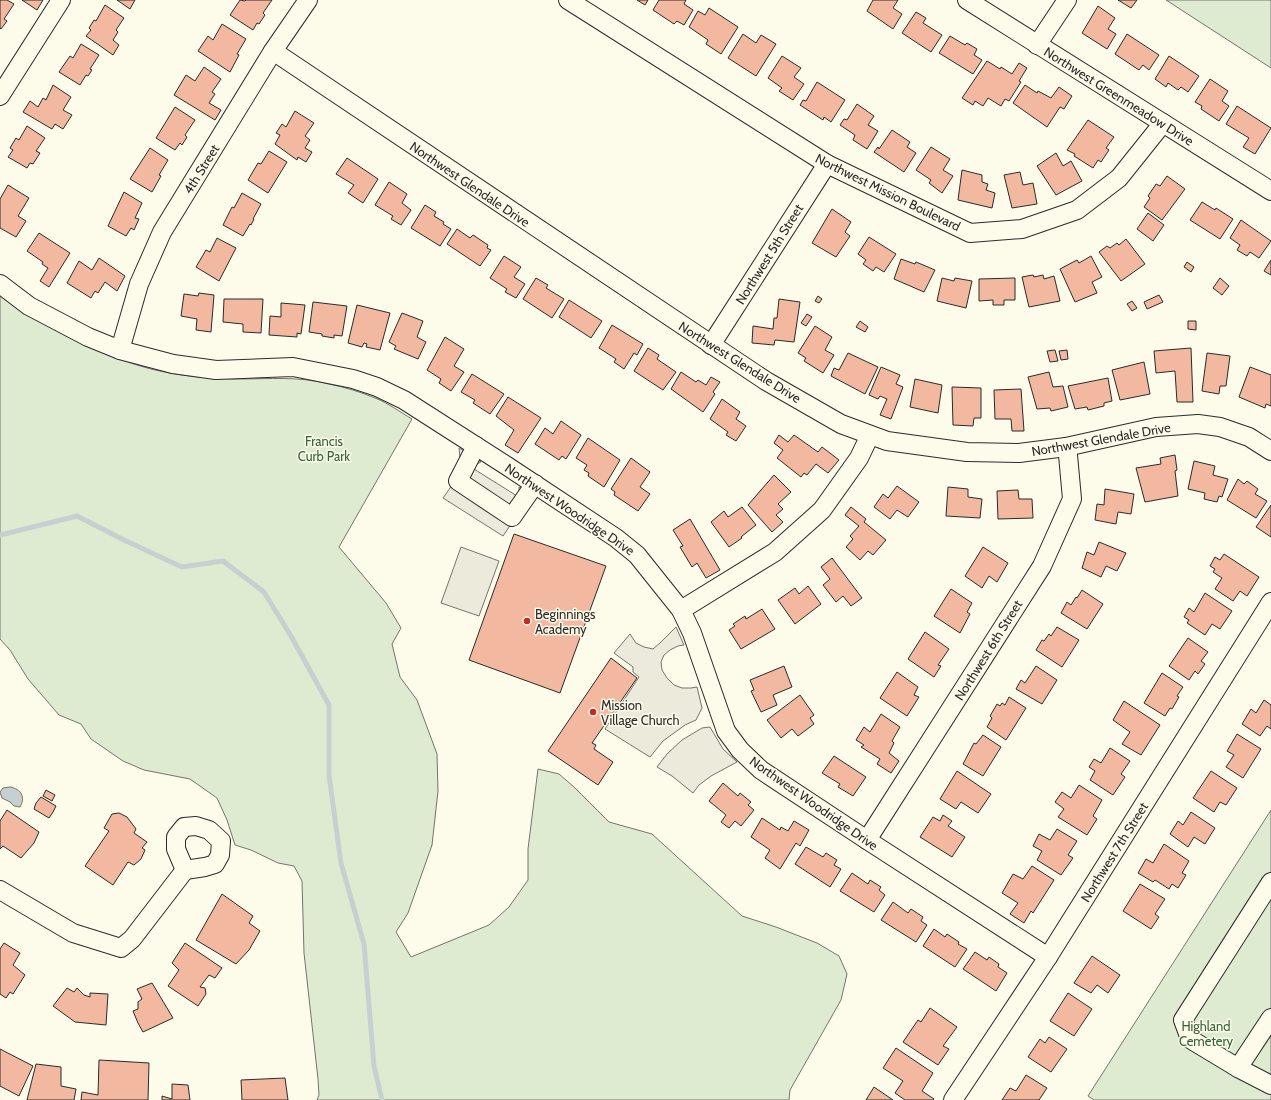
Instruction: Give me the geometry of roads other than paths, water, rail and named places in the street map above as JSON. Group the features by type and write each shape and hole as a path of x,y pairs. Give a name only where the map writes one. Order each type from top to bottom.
{"street":[{"path":"0,96 61,0"},
{"name":"4th Street","path":"120,350 140,284 162,232 273,51 308,0"},
{"name":"Northwest Mission Boulevard","path":"568,0 827,164 970,233 1022,229 1077,210 1119,178 1163,123"},
{"name":"Northwest Greenmeadow Drive","path":"966,0 1271,191"},
{"path":"1037,45 1067,0"},
{"name":"Northwest Glendale Drive","path":"273,51 711,345 766,381 841,424 888,441 967,452 1019,453 1066,447 1156,427 1198,424 1220,427 1248,437 1271,451"},
{"name":"Northwest 5th Street","path":"711,345 827,164"},
{"name":"Northwest Woodridge Drive","path":"0,284 29,306 88,337 120,350 173,364 216,370 293,367 353,379 377,387 404,400 476,446 616,538 637,554 681,610 692,633 726,731 740,750 761,770 1048,957"},
{"path":"681,610 775,552 822,510 859,458 870,435"},
{"path":"476,446 458,480 512,517 535,484"},
{"name":"Northwest 6th Street","path":"867,840 1042,566 1072,499 1066,447"},
{"name":"Northwest 7th Street","path":"953,1100 1048,957 1271,602"},
{"path":"0,890 73,933 121,948 132,939 185,870"},
{"path":"1271,882 1183,1020 1190,1039 1238,1068 1271,1085"},
{"path":"1238,1068 1271,1018"}],"waterway":[{"path":"0,535 77,516 182,567 223,561 264,592 291,636 329,705 329,775 341,863 364,944 374,1066 382,1100"}],"place":[{"name":"Beginnings Academy","path":"527,621"},
{"name":"Mission Village Church","path":"593,712"}],"park label":[{"name":"Francis Curb Park","path":"324,448"},
{"name":"Highland Cemetery","path":"1206,1034"}]}
